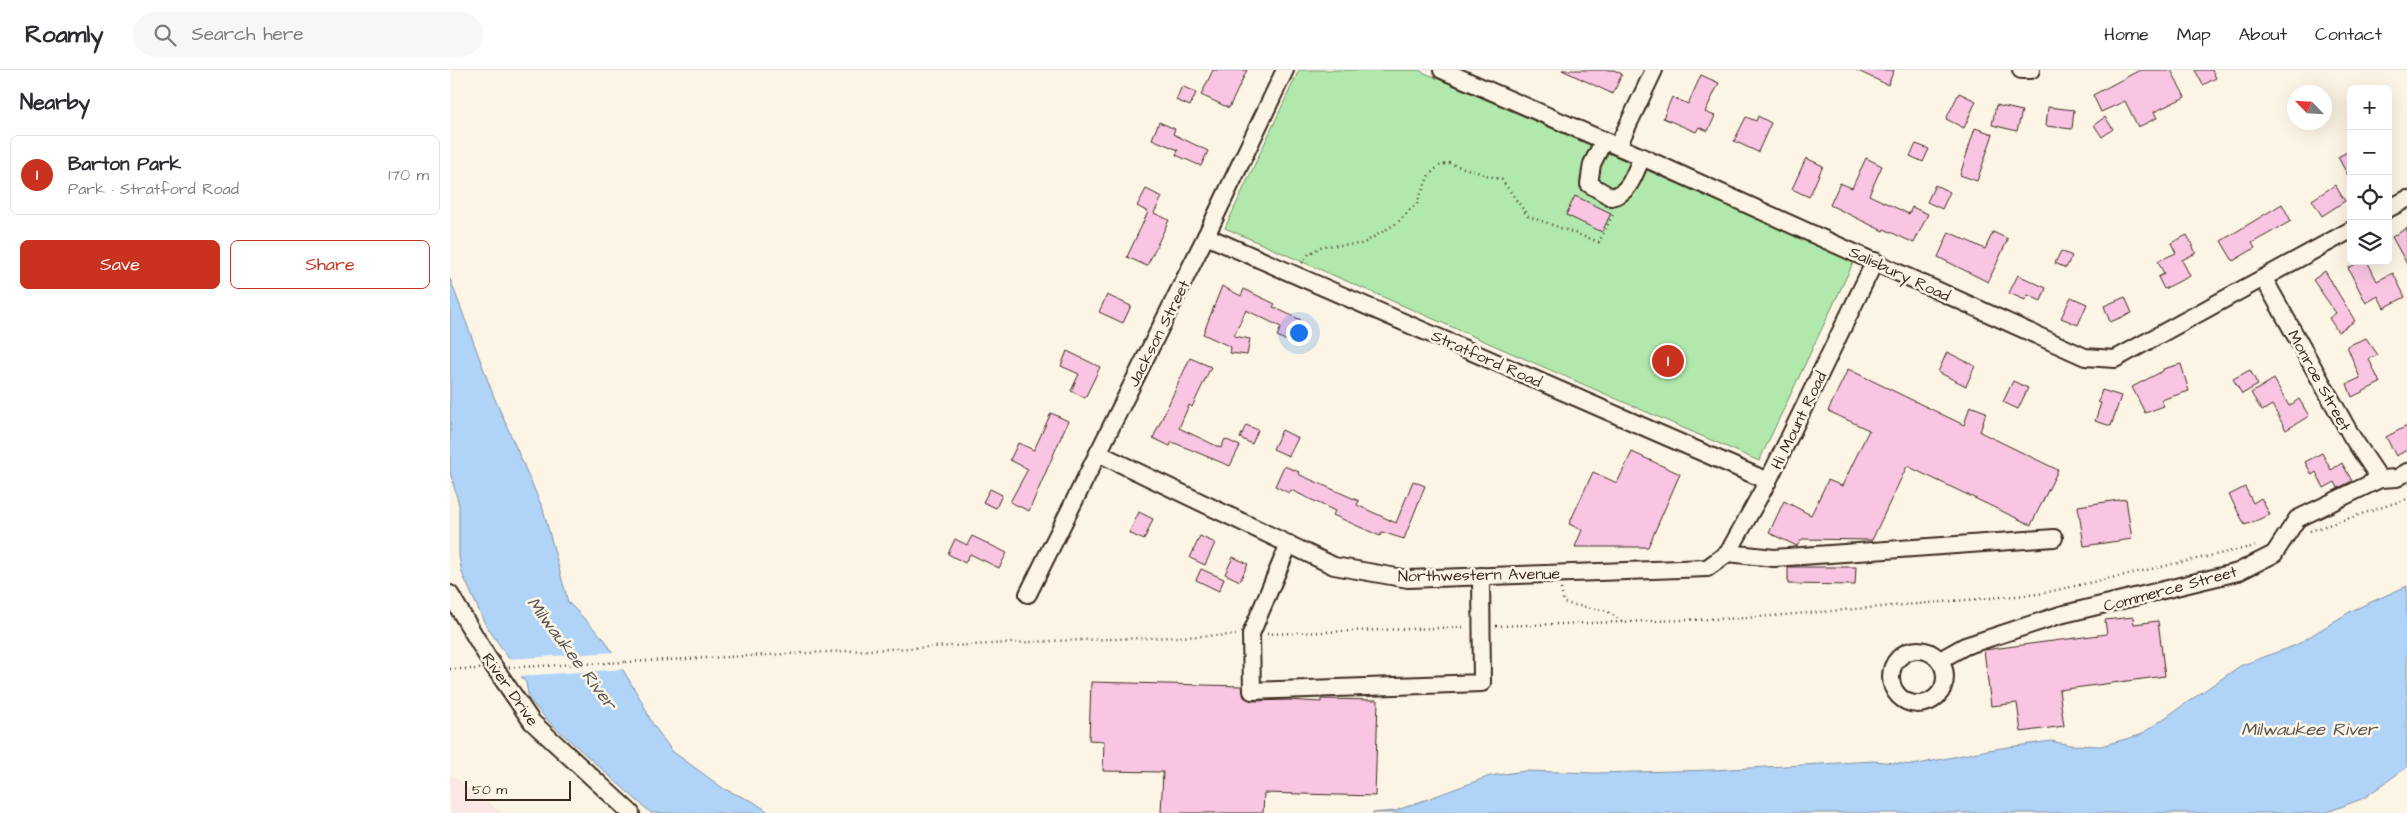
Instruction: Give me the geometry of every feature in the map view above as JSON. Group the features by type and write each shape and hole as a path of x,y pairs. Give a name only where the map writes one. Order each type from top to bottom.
{"street":[{"name":"Jackson Street","path":"1028,594 1206,236 1284,70"},
{"name":"Salisbury Road","path":"1442,70 1876,261 2085,357 2114,359 2347,232"},
{"path":"1642,157 1631,183 1619,196 1612,197 1589,184 1592,164 1611,143 1654,70"},
{"path":"2021,70 2031,70"},
{"path":"2392,207 2407,198"},
{"name":"Stratford Road","path":"1206,236 1768,481"},
{"name":"Hi Mount Road","path":"1707,568 1728,553 1768,481 1876,261"},
{"name":"Monroe Street","path":"2264,279 2352,438 2380,479"},
{"name":"Northwestern Avenue","path":"1098,453 1334,566 1408,579 1707,568"},
{"name":"Commerce Street","path":"1940,660 1965,646 2060,615 2238,572 2274,554 2297,519 2380,479 2397,478 2407,472"},
{"path":"1728,553 1774,558 2054,538"},
{"path":"1289,544 1251,634 1252,691 1482,683 1481,576"},
{"name":"River Drive","path":"450,594 488,658 532,722 630,813"}],"path":[{"path":"1297,276 1304,259 1317,249 1333,244 1362,244 1401,220 1417,203 1429,175 1444,164 1454,163 1502,180 1528,216 1599,242 1619,196"},
{"path":"2284,539 2407,499"},
{"path":"450,669 1051,641 1746,618 2039,594 2257,545"},
{"path":"1559,572 1564,603 1607,611 1625,622"}],"shaded area":[{"path":"450,774 502,813 450,813"}],"green space":[{"path":"1299,70 1418,70 1854,261 1759,461 1225,228"}],"water":[{"name":"Milwaukee River","path":"450,279 494,397 543,509 568,602 605,640 641,700 652,723 672,751 724,789 754,802 770,813 651,813 548,721 529,699 526,683 485,624 462,573 459,556 459,505 450,472"},
{"name":"Milwaukee River","path":"2407,586 2407,767 2364,798 2325,813 1372,813 1395,811 1490,776 1525,771 1597,773 1713,770 1874,761 1913,765 1988,750 2051,741 2070,745 2101,746 2140,735 2240,666 2296,645 2351,611"}],"pier":[{"path":"616,652 626,669 519,676 508,659"}],"building":[{"path":"1213,70 1247,70 1229,108 1201,95"},
{"path":"1562,70 1614,70 1622,74 1613,94"},
{"path":"1856,70 1894,70 1888,85"},
{"path":"2140,70 2171,70 2185,97 2154,112 2157,118 2138,127 2125,101 2101,112 2093,95"},
{"path":"2195,70 2212,70 2216,78 2203,85"},
{"path":"1701,75 1719,83 1705,112 1715,116 1708,131 1699,127 1696,132 1663,118 1672,97 1688,104"},
{"path":"1182,86 1196,93 1190,106 1176,100"},
{"path":"1959,93 1976,101 1964,128 1946,119"},
{"path":"1996,105 2022,111 2017,131 1992,125"},
{"path":"2048,107 2074,110 2072,129 2046,126"},
{"path":"1758,116 1771,123 1758,152 1734,141 1746,117 1756,121"},
{"path":"2105,117 2113,129 2102,137 2094,125"},
{"path":"1159,122 1175,129 1173,134 1208,151 1201,166 1176,155 1178,150 1152,139"},
{"path":"1975,128 1993,134 1977,181 1960,175"},
{"path":"1916,144 1929,149 1923,162 1910,156"},
{"path":"2347,152 2347,174 2338,157"},
{"path":"1806,158 1823,166 1809,197 1792,189"},
{"path":"1866,158 1882,166 1869,195 1909,214 1912,207 1928,214 1914,243 1884,229 1883,231 1830,205 1840,183 1852,188"},
{"path":"1935,185 1950,192 1942,209 1927,202"},
{"path":"2335,185 2345,201 2322,216 2312,200"},
{"path":"1146,189 1162,197 1154,213 1169,220 1147,266 1127,257 1148,212 1137,206"},
{"path":"1575,196 1611,213 1602,232 1566,215"},
{"path":"2282,204 2291,221 2252,243 2255,248 2233,261 2221,241"},
{"path":"2407,228 2407,264 2392,237"},
{"path":"1949,232 1985,249 1993,232 2008,239 1988,282 1938,257"},
{"path":"2187,235 2196,253 2182,260 2190,276 2164,289 2158,277 2164,274 2158,261 2176,253 2171,243"},
{"path":"2061,251 2072,256 2066,268 2055,263"},
{"path":"2354,265 2369,265 2377,281 2393,273 2405,297 2384,308 2378,296 2366,303 2348,268"},
{"path":"2325,271 2355,321 2338,332 2329,318 2336,313 2313,280"},
{"path":"2018,275 2046,288 2041,301 2028,295 2025,300 2009,293"},
{"path":"1222,286 1241,296 1244,289 1275,304 1273,307 1301,320 1291,343 1277,336 1281,327 1246,310 1234,336 1250,339 1247,355 1230,353 1231,347 1203,334"},
{"path":"1107,295 1131,306 1123,323 1099,312"},
{"path":"2071,297 2087,304 2078,325 2061,318"},
{"path":"2125,297 2132,313 2110,322 2104,306"},
{"path":"2366,338 2378,355 2369,359 2380,383 2352,397 2347,384 2360,378 2347,346"},
{"path":"1067,351 1100,367 1085,398 1071,391 1079,374 1061,366"},
{"path":"1947,352 1975,366 1966,386 1938,372"},
{"path":"1190,358 1211,367 1192,407 1189,405 1179,428 1221,448 1225,439 1240,446 1230,466 1172,442 1170,446 1153,438"},
{"path":"2181,364 2189,391 2161,400 2164,406 2145,413 2132,387 2163,371 2163,369"},
{"path":"1848,369 1964,425 1970,406 1986,412 1980,432 2058,470 2031,525 1907,466 1872,540 1802,539 1797,546 1769,533 1784,501 1811,515 1828,480 1842,486 1869,430 1828,411"},
{"path":"2250,370 2258,385 2242,394 2233,379"},
{"path":"2274,379 2289,406 2299,399 2309,416 2286,430 2272,405 2262,411 2251,393"},
{"path":"2013,381 2028,388 2018,409 2003,402"},
{"path":"2102,390 2121,396 2111,426 2095,421 2101,403 2098,402"},
{"path":"1051,413 1068,421 1029,511 1010,502 1028,469 1010,460 1018,443 1034,450"},
{"path":"1246,425 1258,430 1252,444 1240,438"},
{"path":"2407,426 2407,450 2396,456 2386,437"},
{"path":"1282,430 1298,438 1289,456 1273,449"},
{"path":"1632,452 1680,474 1648,547 1575,547 1582,530 1569,524 1593,472 1617,483"},
{"path":"2322,453 2331,470 2342,463 2352,481 2338,488 2335,482 2324,488 2316,472 2312,475 2305,462"},
{"path":"1284,466 1359,501 1357,505 1396,523 1413,481 1425,486 1404,539 1382,532 1380,536 1333,515 1335,511 1291,490 1289,493 1275,486"},
{"path":"2245,487 2253,503 2261,498 2270,515 2245,525 2229,495"},
{"path":"990,489 1002,495 996,508 983,502"},
{"path":"2126,499 2132,539 2084,546 2078,506"},
{"path":"1139,512 1153,519 1144,540 1129,533"},
{"path":"972,536 1007,553 999,568 970,554 965,563 948,554 955,539 967,545"},
{"path":"1200,536 1215,543 1205,565 1190,558"},
{"path":"1233,557 1248,564 1240,581 1225,574"},
{"path":"1788,567 1856,567 1855,585 1788,584"},
{"path":"1201,569 1224,579 1219,591 1196,580"},
{"path":"2133,617 2134,624 2158,621 2165,676 2059,690 2064,726 2021,732 2017,703 1991,706 1984,650 2107,634 2105,620"},
{"path":"1091,682 1242,686 1244,697 1252,701 1288,700 1321,702 1321,699 1378,700 1375,796 1264,793 1263,813 1161,813 1163,772 1103,771 1104,741 1089,740"}],"place":[{"name":"Barton Park","path":"1668,361"}]}
